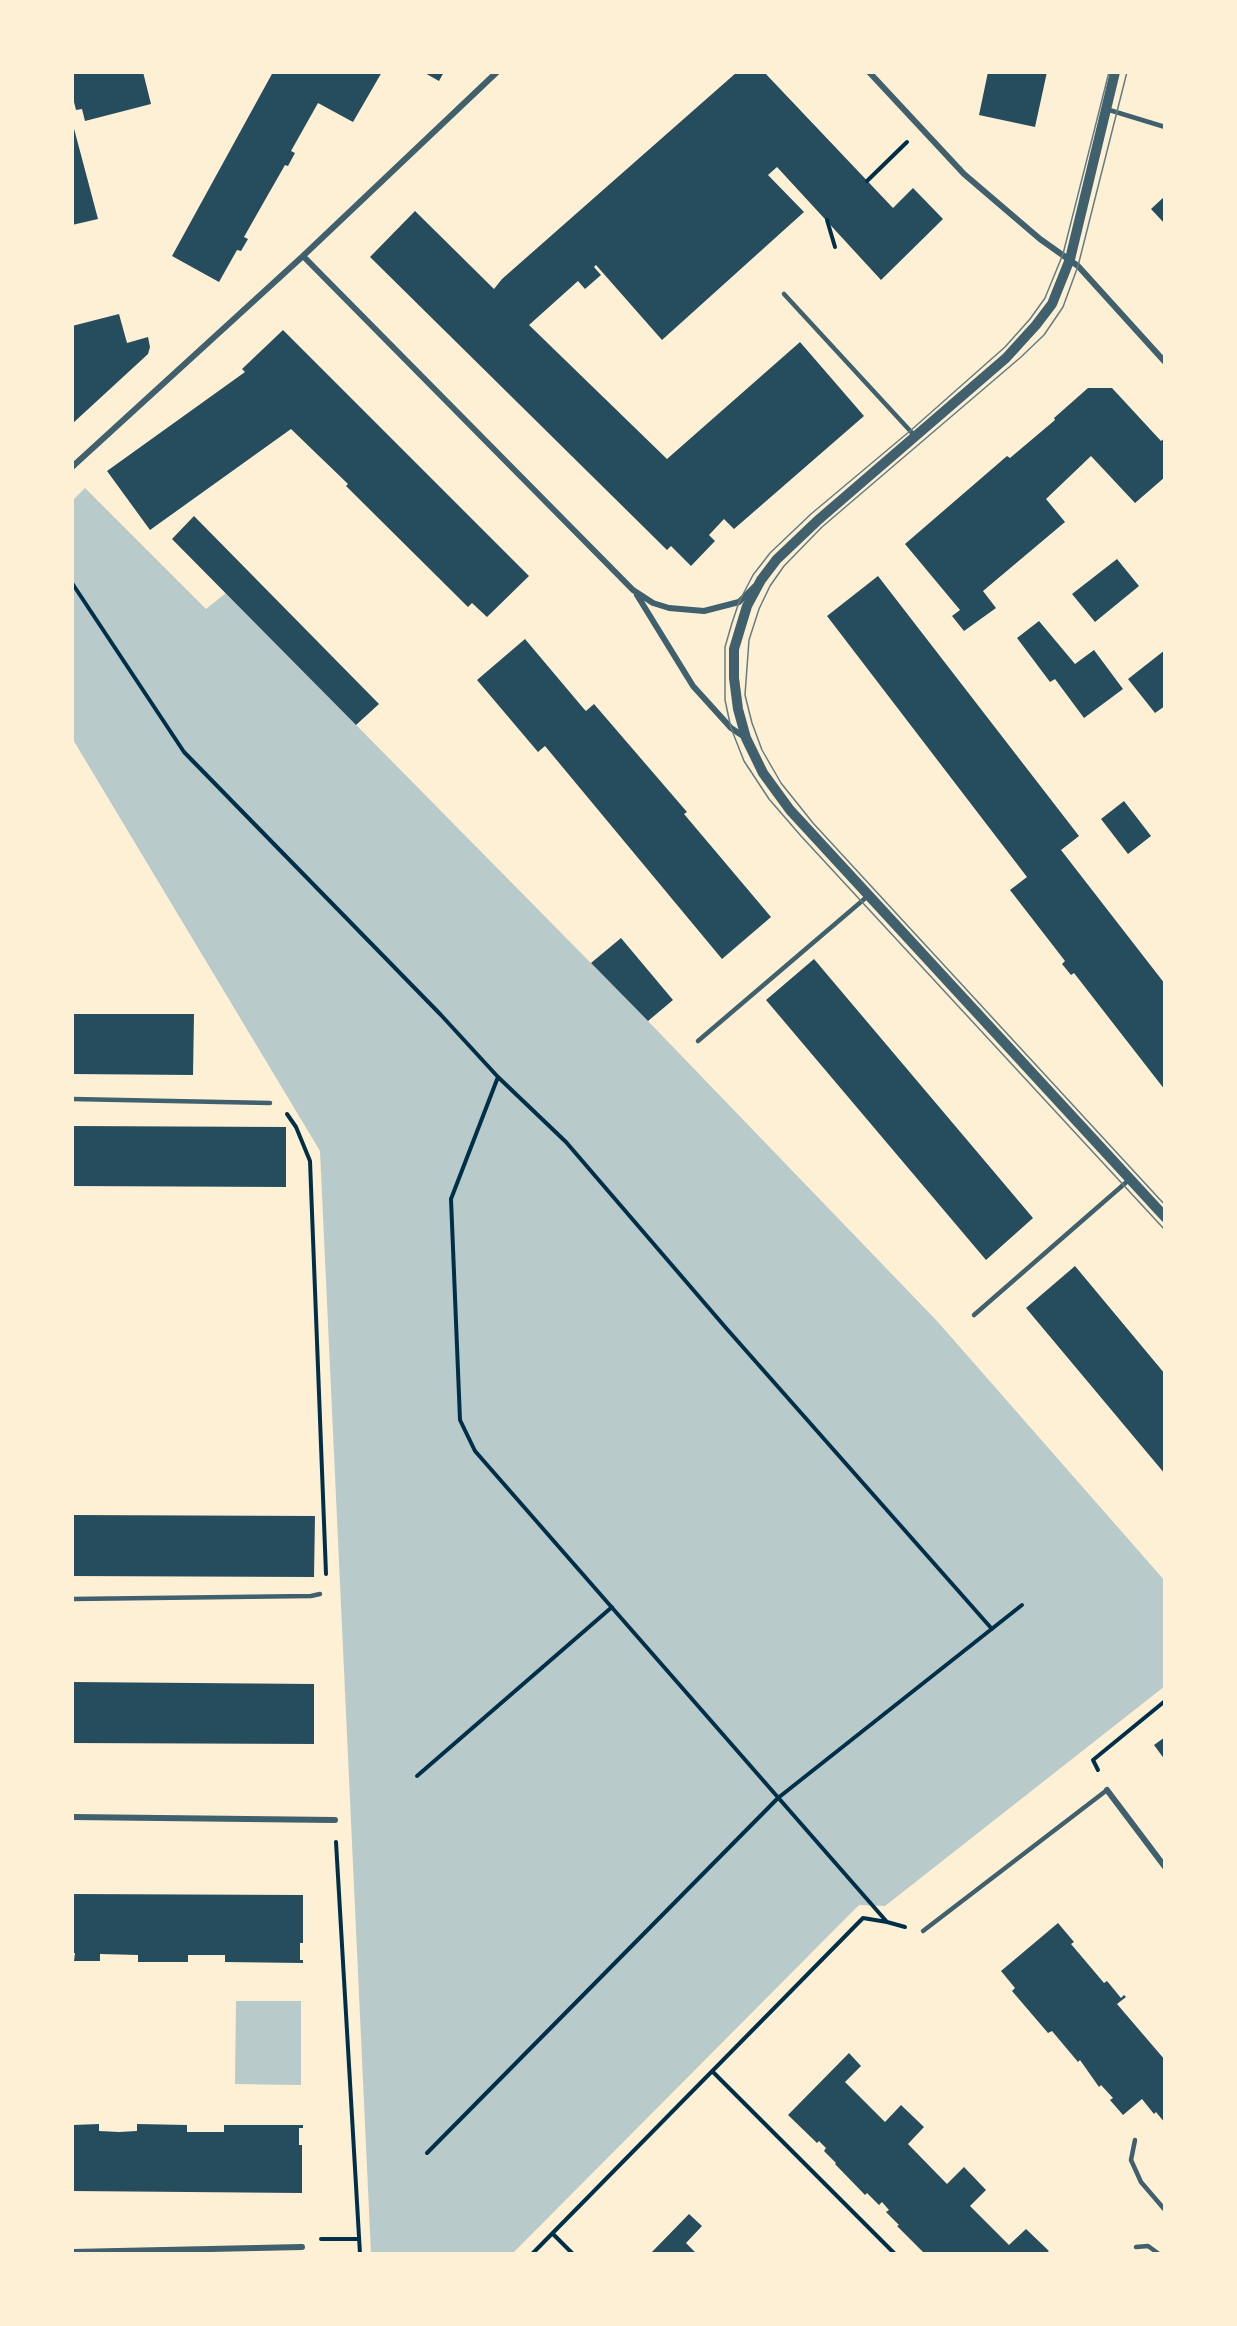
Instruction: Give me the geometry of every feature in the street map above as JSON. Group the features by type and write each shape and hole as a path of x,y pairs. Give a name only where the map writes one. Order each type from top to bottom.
{"street":[{"path":"72,467 303,256 497,72"},
{"path":"869,72 964,174 1094,282 1165,362"},
{"path":"303,256 633,590 652,603 669,608 704,611 739,602 761,580 777,559 817,521 1006,358 1036,325 1052,304 1070,260 1115,72"},
{"path":"761,580 747,606 734,650 734,678 738,709 746,738 763,773 790,810 1165,1217"},
{"path":"633,590 693,686 731,728 746,738"},
{"path":"1107,1790 1165,1867"},
{"path":"72,1817 335,1820"},
{"path":"72,2252 302,2247"}],"lane":[{"path":"1106,109 1165,127"},
{"path":"784,294 915,437"},
{"path":"698,1041 869,895"},
{"path":"72,1099 270,1103"},
{"path":"974,1316 1130,1179"},
{"path":"72,1599 311,1596 320,1594"},
{"path":"923,1931 1107,1790"},
{"path":"1135,2140 1131,2160 1141,2182 1165,2210"},
{"path":"1136,2247 1148,2246 1159,2254"}],"path":[{"path":"867,181 921,128"},
{"path":"827,220 835,247"},
{"path":"72,583 184,752 441,1015 498,1077 566,1142 734,1337 992,1629"},
{"path":"498,1077 451,1199 460,1420 475,1451 887,1922"},
{"path":"270,1103 284,1110 296,1127 310,1161 327,1578 325,1588 320,1594"},
{"path":"427,2153 778,1798 1022,1605"},
{"path":"417,1776 612,1608"},
{"path":"1093,1760 1165,1701"},
{"path":"335,1820 360,2254"},
{"path":"532,2254 863,1918 923,1931"},
{"path":"712,2072 895,2254"},
{"path":"553,2234 573,2254"},
{"path":"302,2247 315,2239 359,2239"}],"shaded area":[{"path":"85,488 206,609 226,593 648,1021 937,1321 1165,1581 1165,1686 885,1906 859,1905 512,2254 371,2254 320,1151 72,738 72,501"},
{"path":"236,2001 301,2001 301,2085 235,2084"}],"building":[{"path":"72,72 143,72 151,104 85,121 82,109 76,110 72,94"},
{"path":"273,72 382,72 353,122 318,103 291,151 295,153 288,166 285,165 244,237 248,239 241,251 237,250 219,282 172,256"},
{"path":"423,72 444,72 439,81"},
{"path":"737,72 764,72 893,208 913,188 943,219 881,280 777,167 768,175 804,212 662,340 596,265 594,267 601,275 585,289 578,281 529,325 667,459 800,342 864,416 734,529 724,519 709,535 715,541 691,566 671,546 667,550 370,257 415,211 494,289 502,279"},
{"path":"988,72 1047,72 1035,127 979,115"},
{"path":"72,121 98,219 72,225"},
{"path":"1165,196 1165,224 1151,209"},
{"path":"119,314 127,343 148,337 150,347 148,354 72,424 72,326"},
{"path":"283,330 529,576 487,617 472,603 468,607 291,429 150,530 107,471 245,372 242,369"},
{"path":"1088,388 1112,388 1161,441 1165,438 1165,477 1135,503 1091,456 1046,499 1065,522 983,591 996,608 964,631 952,616 960,610 905,544 1007,456 1010,458 1055,420 1054,418"},
{"path":"194,516 379,704 356,725 172,539"},
{"path":"1117,559 1139,586 1095,622 1072,594"},
{"path":"878,576 1079,836 1061,850 1165,984 1165,1090 1074,973 1071,975 1062,964 1065,961 1010,890 1027,877 827,616"},
{"path":"1039,621 1075,664 1094,650 1123,689 1084,718 1055,679 1050,682 1017,638"},
{"path":"525,639 586,711 594,704 687,812 684,814 771,917 722,959 545,746 538,752 477,680"},
{"path":"1165,650 1165,706 1155,713 1128,679"},
{"path":"1124,801 1151,836 1128,854 1101,819"},
{"path":"621,938 673,1000 648,1021 591,963"},
{"path":"814,959 1033,1218 986,1260 766,1000"},
{"path":"72,1014 194,1014 193,1075 72,1074"},
{"path":"72,1126 286,1127 286,1187 72,1186"},
{"path":"1075,1266 1165,1374 1165,1474 1026,1308"},
{"path":"72,1515 315,1516 314,1577 72,1576"},
{"path":"72,1682 314,1684 314,1744 72,1743"},
{"path":"1165,1737 1165,1760 1154,1745"},
{"path":"72,1894 303,1895 303,1943 300,1943 300,1960 303,1960 303,1963 225,1962 225,1955 188,1955 188,1962 138,1962 138,1955 100,1954 100,1961 74,1961"},
{"path":"1058,1923 1074,1942 1071,1944 1104,1983 1107,1981 1121,1998 1124,1995 1126,1997 1117,2004 1165,2060 1165,2123 1142,2099 1123,2115 1110,2100 1113,2098 1101,2085 1099,2087 1080,2060 1078,2062 1052,2031 1048,2033 1012,1991 1015,1988 1001,1971"},
{"path":"849,2053 861,2066 845,2082 885,2122 901,2105 924,2127 908,2144 947,2184 964,2167 986,2190 970,2206 1009,2245 1026,2229 1049,2251 1045,2254 925,2254 897,2226 899,2225 886,2212 889,2210 882,2202 879,2205 867,2193 865,2195 824,2151 826,2148 819,2141 817,2143 788,2115"},
{"path":"99,2124 99,2131 119,2132 137,2131 137,2124 187,2125 187,2132 224,2132 224,2125 303,2125 303,2128 299,2128 299,2145 302,2145 302,2193 72,2191 73,2125"},
{"path":"689,2214 702,2226 686,2243 697,2254 650,2254"}],"tram line":[{"path":"1109,72 1063,254 1045,298 1005,347 811,514 770,553 753,575 739,602 732,623 725,647 725,700 731,728 744,761 769,799 1165,1230"},
{"path":"1127,72 1078,266 1063,307 1044,335 1021,357 822,527 784,566 770,586 759,609 749,640 745,695 762,750 781,783 813,823 1165,1205"}]}
